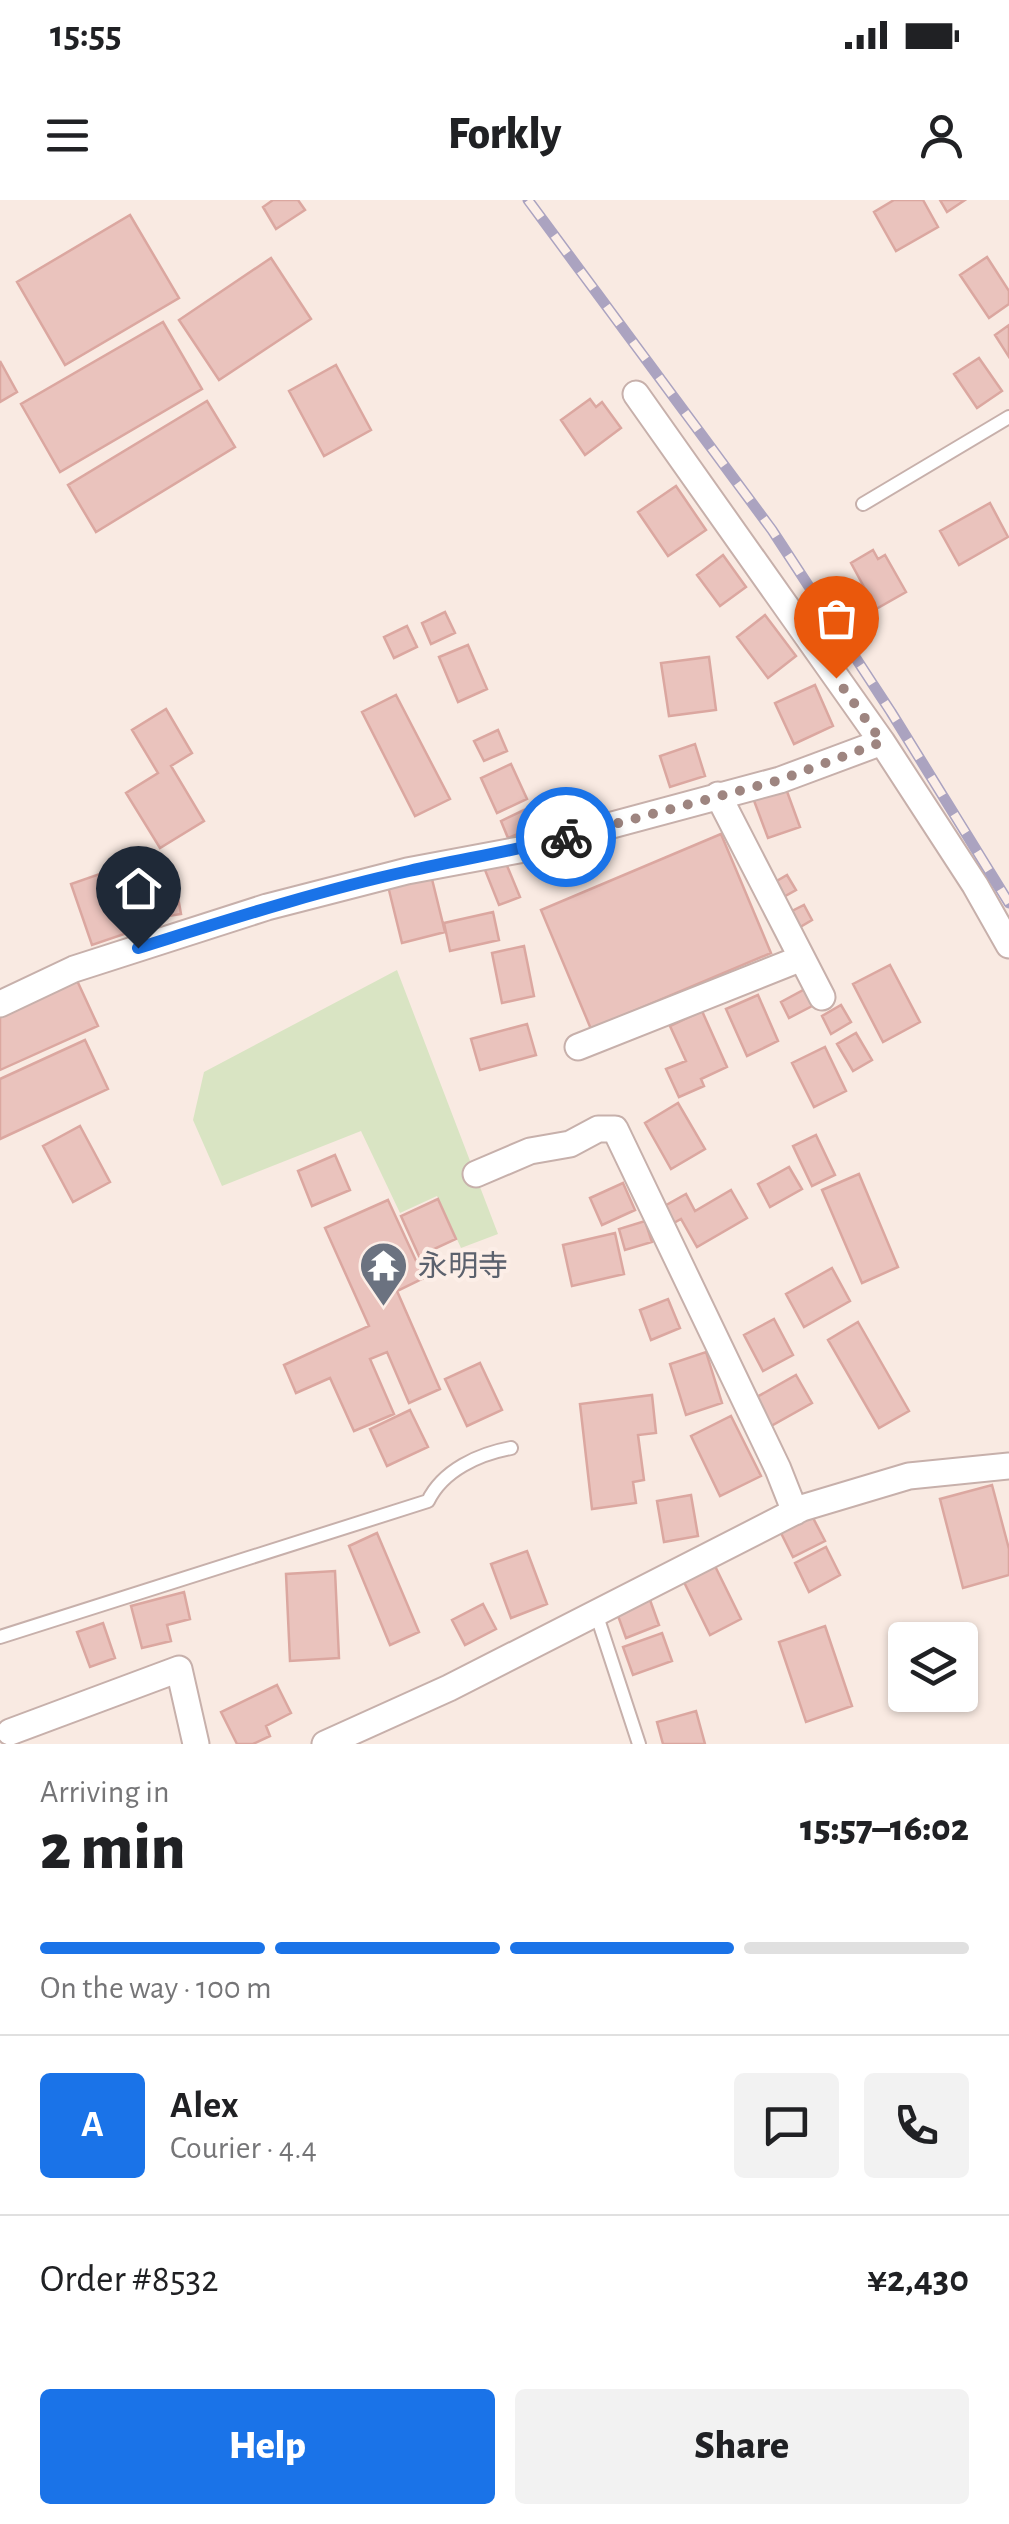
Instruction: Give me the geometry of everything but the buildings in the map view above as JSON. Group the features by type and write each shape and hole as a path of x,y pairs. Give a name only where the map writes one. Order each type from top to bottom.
{"street":[{"path":"636,394 882,742 975,884 1009,945"},
{"path":"0,1004 74,969 267,908 408,871 519,850 780,780 882,742"},
{"path":"718,795 822,997"},
{"path":"578,1047 802,958"},
{"path":"476,1174 530,1151 570,1144 598,1129 614,1129 778,1469 795,1512"},
{"path":"325,1744 449,1688 795,1512 909,1476 1009,1466"},
{"path":"9,1728 179,1669 196,1744"}],"lane":[{"path":"863,504 1009,416"},
{"path":"0,1637 428,1501 435,1487 480,1454 511,1448"},
{"path":"596,1613 639,1744"}],"green space":[{"path":"397,970 498,1234 461,1248 437,1196 400,1213 361,1131 222,1186 193,1120 204,1072"}],"railway":[{"path":"528,200 772,530 1009,903"}],"way so far":[{"path":"566,837 780,780 882,742 836,678"}],"place":[{"name":"永明寺","path":"383,1308"}],"route":[{"path":"138,948 302,898 566,837"}]}
